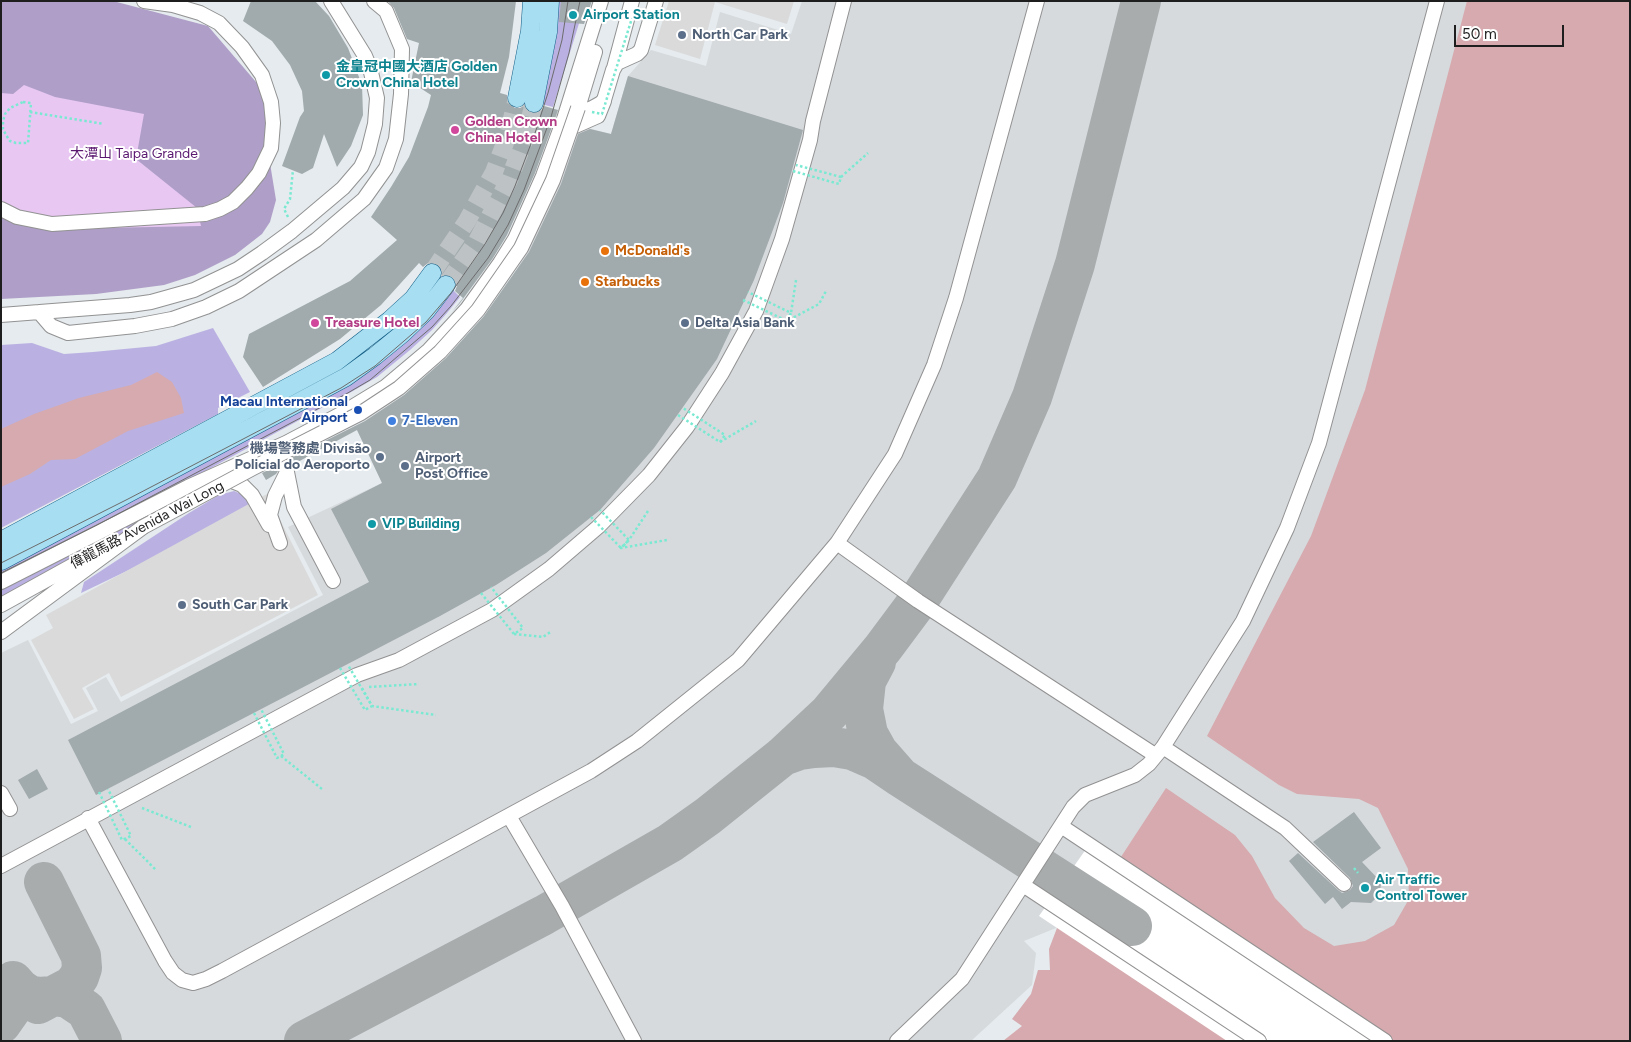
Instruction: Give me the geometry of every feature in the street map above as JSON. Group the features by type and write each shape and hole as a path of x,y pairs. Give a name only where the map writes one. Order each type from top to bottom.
{"main road":[{"path":"517,98 530,31 532,1"},
{"path":"534,103 548,32 550,1"},
{"path":"1,541 337,361 390,320 413,299 432,274"},
{"path":"1,561 346,376 402,334 426,311 446,285"}],"street":[{"path":"1,209 17,217 52,224 205,214 233,202 248,188 259,173 271,148 273,123 271,102 262,75 242,47 219,23 200,13 173,5 144,1"},
{"path":"39,312 51,326 68,333 135,326 172,319 206,307 239,290 316,240 364,200 386,168 396,139 401,94 402,49 386,11 374,1"},
{"name":"偉龍馬路 Avenida Wai Long","path":"1,582 188,487 286,443 339,415 385,387 428,350 466,309 500,264 515,238 543,176 564,119 601,1"},
{"name":"偉龍馬路 Avenida Wai Long","path":"1,604 253,468 355,416 398,388 440,352 478,310 521,248 549,189 578,108 610,1"},
{"path":"557,137 567,129 598,116 632,1"},
{"path":"613,70 621,60 641,50 656,1"},
{"path":"1,866 357,674 399,660 492,610 549,569 598,527 649,475 687,427 722,373 756,311 782,239 810,140 813,121 844,1"},
{"path":"88,818 165,960 173,972 182,980 193,983 222,971 590,771 637,741 738,660 837,543 895,454 934,365 956,298 1037,1"},
{"path":"897,1041 962,979 1073,807 1085,795 1135,775 1149,764 1243,621 1287,528 1319,443 1437,1"},
{"path":"1,315 130,305 161,300 194,290 238,269 296,228 343,188 361,167 372,138 377,110 377,92 365,56 336,4"},
{"path":"377,92 401,94"},
{"path":"564,119 598,105 604,100"},
{"path":"286,443 283,450 294,507 333,582"},
{"path":"242,485 252,495 280,543 270,515 275,496 287,472"},
{"path":"209,478 232,481 275,496 294,507"},
{"path":"1,632 144,527"},
{"path":"837,543 918,602 1285,828 1344,884"},
{"path":"1,793 10,809"},
{"path":"509,816 562,906 634,1041"},
{"path":"1061,826 1385,1041"},
{"path":"1023,885 1259,1041"}],"path":[{"path":"592,112 602,114 632,18"},
{"path":"23,102 31,103 30,112 28,143 10,141 3,129 5,114 16,104 23,102"},
{"path":"30,112 104,124"},
{"path":"793,171 840,184 841,177 868,153"},
{"path":"796,165 841,177"},
{"path":"293,170 289,201 284,209 296,228"},
{"path":"787,321 791,313 796,280"},
{"path":"787,321 819,304 826,291"},
{"path":"748,292 791,313"},
{"path":"744,300 787,321"},
{"path":"683,408 725,435 720,442"},
{"path":"678,415 720,442"},
{"path":"720,442 756,421"},
{"path":"600,510 629,540"},
{"path":"621,548 629,540 648,511"},
{"path":"591,517 621,548"},
{"path":"621,548 666,540"},
{"path":"491,587 523,628 514,634"},
{"path":"481,593 514,634 543,637 552,631"},
{"path":"348,664 372,706"},
{"path":"340,668 365,710 372,706 436,715"},
{"path":"361,688 420,684"},
{"path":"261,709 284,754 281,756"},
{"path":"254,713 277,758 281,756 322,789"},
{"path":"108,789 131,836 125,839"},
{"path":"99,792 122,840 125,839 156,870"},
{"path":"140,807 192,827"},
{"path":"121,817 127,813"},
{"path":"1354,868 1358,873"}],"shaded area":[{"path":"558,1 586,1 553,107 541,104"},
{"name":"North Car Park","path":"669,1 794,1 787,24 715,2 700,59 655,45"},
{"name":"Macau International Airport","path":"802,1 1630,1 1630,1041 1227,1041 1056,928 1024,941 1036,953 1032,985 971,1041 1,1041 1,653 28,640 71,724 98,711 86,688 106,677 121,702 323,595 288,527 382,483 357,430 404,398 454,354 496,303 529,249 562,177 580,126 611,134 628,76 651,50 706,66 720,12 791,34"},
{"path":"1467,1 1630,1 1630,1041 1003,1041 1022,1026 1012,1019 1031,994 1038,970 1050,970 1049,949 1057,928 1117,863 1166,788 1235,835 1252,856 1275,898 1304,928 1334,946 1365,941 1394,925 1409,899 1408,869 1378,808 1359,799 1297,794 1279,785 1207,736 1311,536 1365,390"},
{"path":"452,289 460,297 447,313 432,330 377,377 161,495 1,576 1,566 344,385"},
{"path":"213,328 250,392 218,408 218,414 1,528 1,345 32,343 64,354 93,352 156,346"},
{"path":"157,372 172,382 181,398 184,413 128,431 75,459 51,460 30,474 1,487 1,429 34,414 79,398 131,385"},
{"path":"234,491 248,497 254,510 81,593 84,582 189,513 219,495"},
{"name":"South Car Park","path":"267,494 318,595 121,697 109,673 82,688 94,709 74,719 31,640 53,628 46,615"},
{"path":"154,511 157,513 152,518 1,600 1,587"}],"green space":[{"name":"大潭山 Taipa Grande","path":"1,1 113,1 208,26 268,96 268,151 276,200 270,222 262,234 235,255 195,275 164,285 96,294 1,299"},
{"path":"24,85 55,97 144,114 136,159 197,208 201,226 52,229 1,215 1,93 13,94"}],"pier":[{"path":"1091,842 1392,1041 1227,1041 1039,916"}],"building":[{"name":"金皇冠中國大酒店 Golden Crown China Hotel","path":"251,1 315,1 329,16 348,48 362,85 363,115 351,146 337,167 324,134 313,168 302,174 282,166 304,111 302,91 290,65 272,41 243,21"},
{"path":"388,1 516,1 509,57 500,93 507,95 507,102 515,108 524,106 527,111 537,113 544,106 558,110 535,173 507,235 493,258 460,303 452,312 463,298 455,291 456,281 448,275 442,275 442,269 438,264 428,263 423,267 419,263 381,305 340,339 263,387 243,357 249,334 350,281 397,240 371,217 409,157 431,95 411,82 419,43 407,39 394,8"},
{"path":"561,1 592,1 584,24 559,22"},
{"path":"628,76 803,130 783,203 754,280 717,359 654,448 600,510 546,553 496,585 96,795 68,740 369,582 331,509 382,483 357,430 294,464 293,457 365,421 404,395 446,358 484,316 529,252 561,184 578,134 590,129 611,134"},
{"path":"277,466 278,471 276,474 266,480 262,473"},
{"path":"37,769 48,789 29,799 18,780"},
{"path":"1354,812 1381,848 1362,862 1381,882 1380,894 1371,903 1351,902 1342,909 1333,897 1325,904 1289,861 1298,853 1342,893 1350,890 1353,886 1350,878 1313,842"}],"taxiway":[{"path":"304,1041 544,915 670,843 708,816 783,756 829,713 883,648 918,601 997,478 1032,397 1075,264 1141,1"},
{"path":"783,756 800,750 814,748 834,747 852,750 875,760 900,777 878,752 868,734 863,709 866,681 876,662"},
{"path":"900,777 1132,926"},
{"path":"1,1024 13,1007 15,992 13,981 29,995 39,997 53,996 72,986 79,977 82,968 81,956 44,882"},
{"path":"38,1004 53,996 68,998 86,1010 102,1041"}],"tunnel":[{"path":"432,273 467,221 494,172 508,135 517,98"},
{"path":"446,285 477,241 509,180 524,141 534,103"}],"tram line":[{"path":"1,563 341,388 375,366 426,322 451,293 485,244 503,213 515,186 548,93 562,40 568,1"},
{"path":"1,573 97,525 346,394 370,380 432,327 451,306 488,258 508,225 524,190 551,117 569,53 580,1"}],"place":[{"name":"Airport Station","path":"573,15"},
{"name":"North Car Park","path":"682,35"},
{"name":"金皇冠中國大酒店 Golden Crown China Hotel","path":"326,75"},
{"name":"Golden Crown China Hotel","path":"455,130"},
{"name":"McDonald's","path":"605,251"},
{"name":"Starbucks","path":"585,282"},
{"name":"Treasure Hotel","path":"315,323"},
{"name":"Delta Asia Bank","path":"685,323"},
{"name":"Macau International Airport","path":"358,410"},
{"name":"7-Eleven","path":"392,421"},
{"name":"機場警務處 Divisão Policial do Aeroporto","path":"380,457"},
{"name":"Airport Post Office","path":"405,466"},
{"name":"VIP Building","path":"372,524"},
{"name":"South Car Park","path":"182,605"},
{"name":"Air Traffic Control Tower","path":"1365,888"}]}
